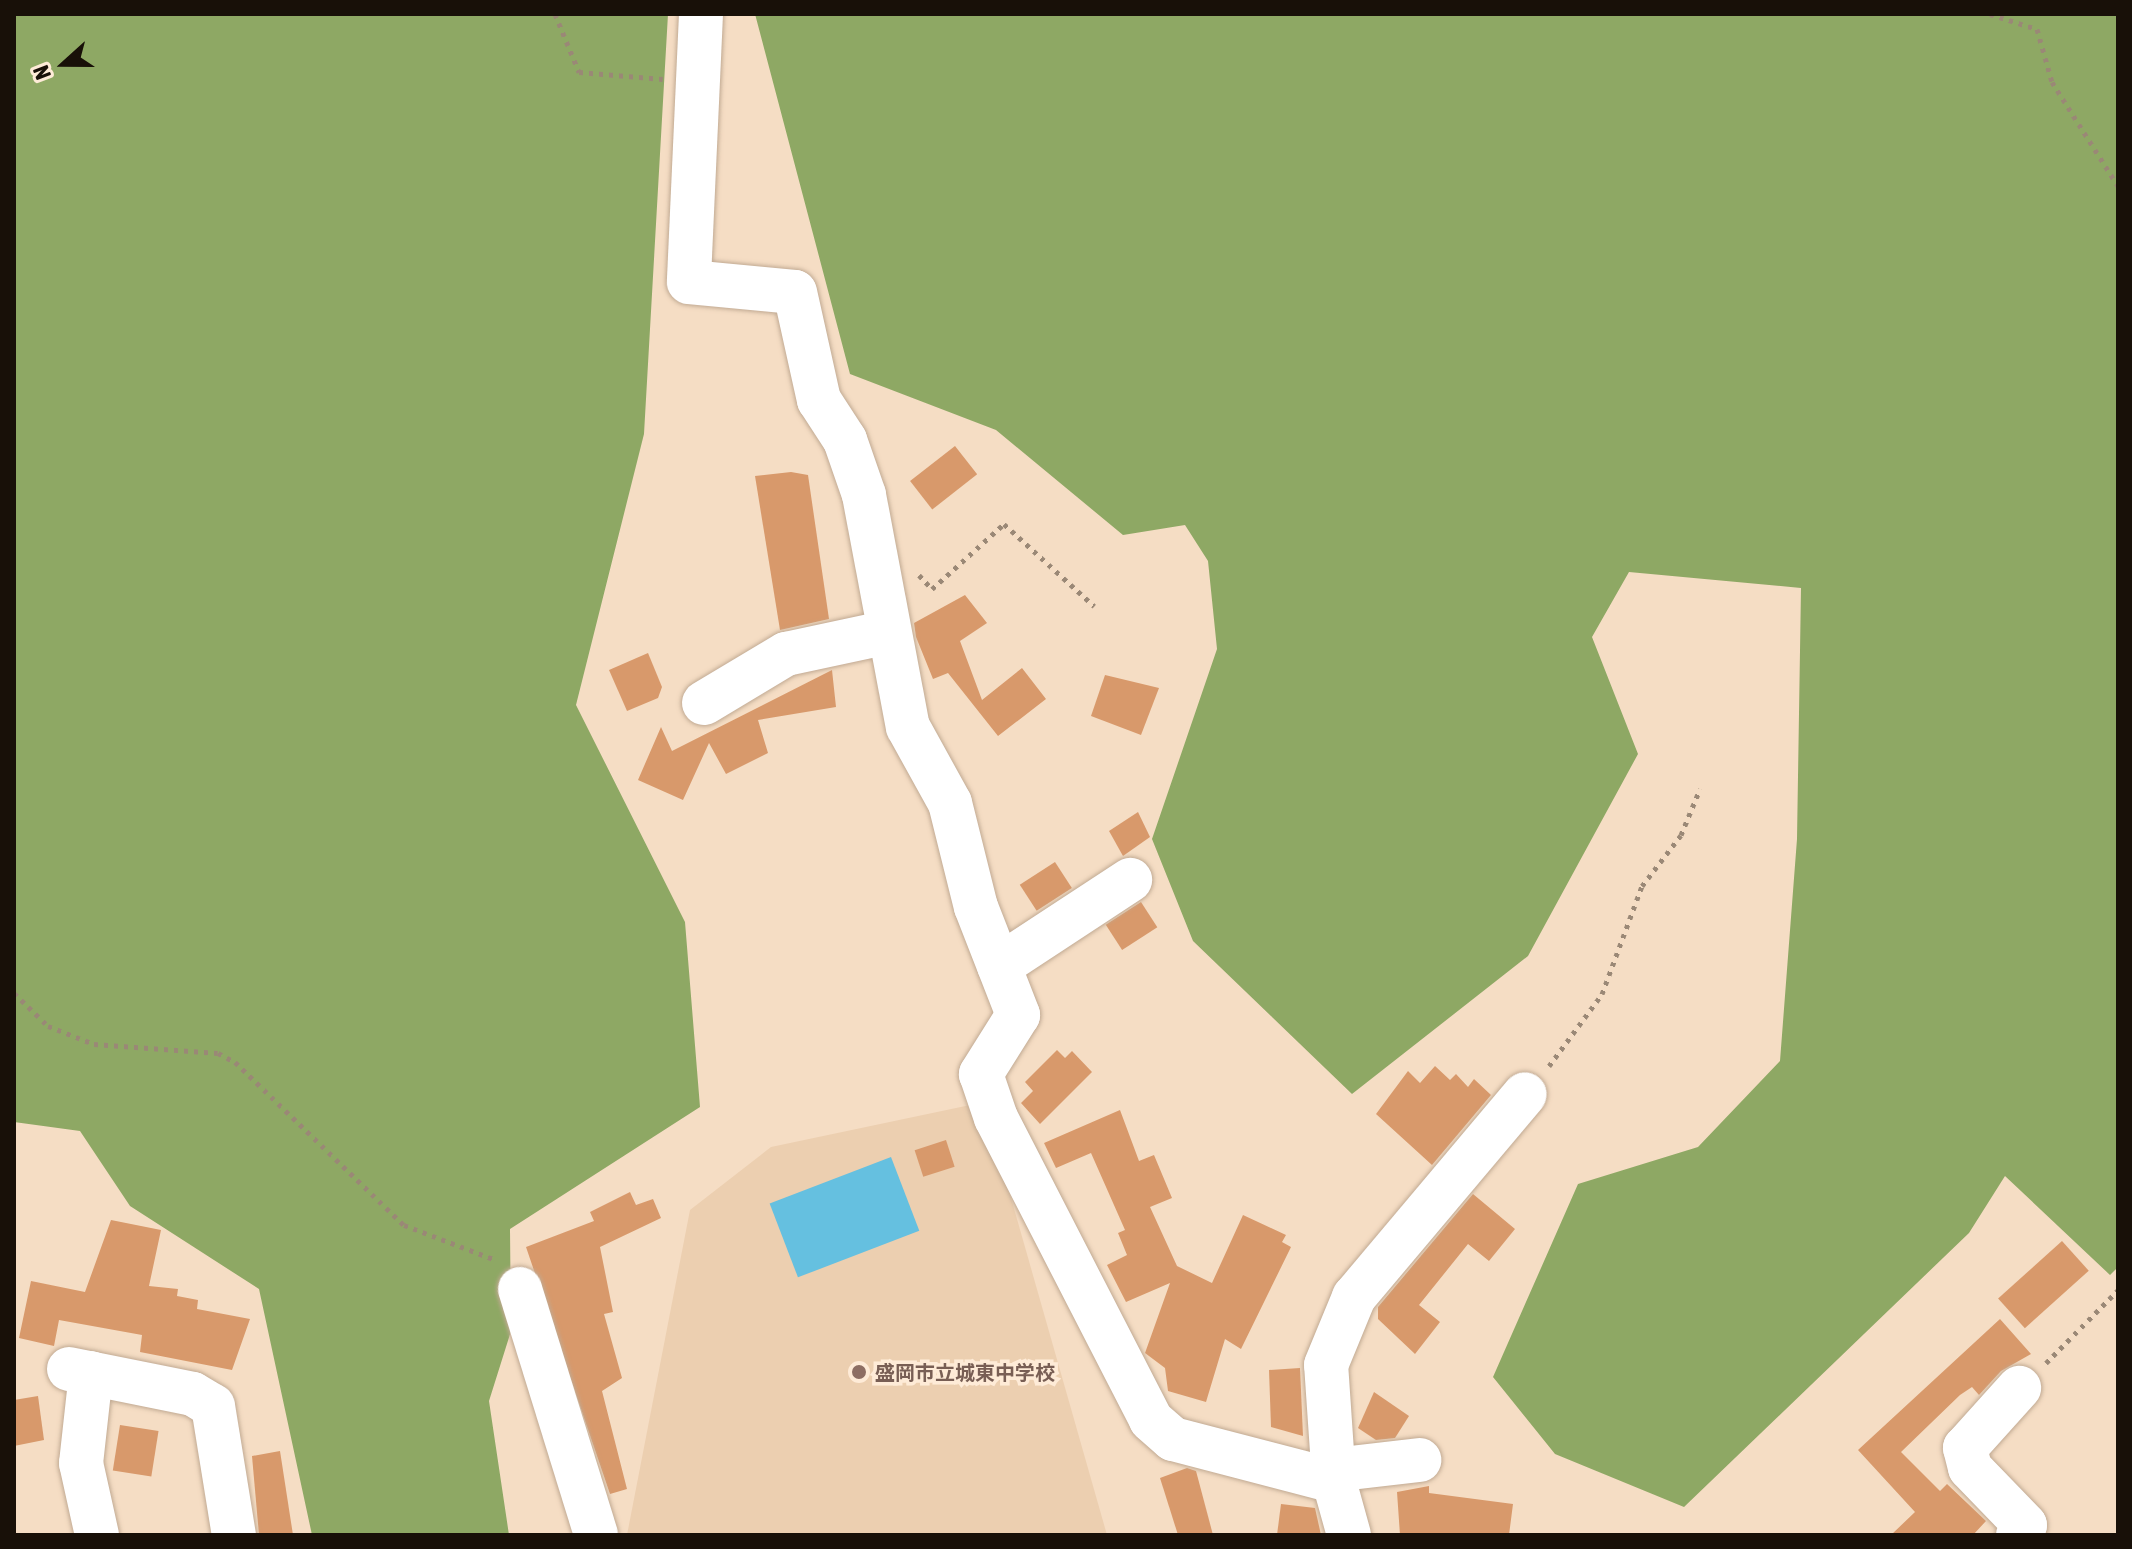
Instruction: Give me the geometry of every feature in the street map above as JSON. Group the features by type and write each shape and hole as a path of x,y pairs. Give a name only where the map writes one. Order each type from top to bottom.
{"street":[{"path":"701,14 689,282 795,292 819,400 845,440 864,495 908,727 950,803 999,966 1018,1015 981,1074 996,1118 1151,1420 1173,1439 1334,1475 1419,1460"},
{"path":"704,703 786,654 889,632"},
{"path":"999,966 1130,880"},
{"path":"1349,1535 1334,1475 1326,1365 1354,1297 1525,1094"},
{"path":"520,1289 596,1535"},
{"path":"97,1535 81,1463 80,1371 193,1394 213,1406 234,1535"},
{"path":"2019,1388 1965,1448 1970,1468 2032,1532"}],"path":[{"path":"555,14 579,72 698,82"},
{"path":"1990,14 2037,29 2052,82 2118,186"},
{"path":"879,575 911,567 932,589 1004,524 1094,606"},
{"path":"1525,1094 1602,994 1642,886 1681,835 1700,789"},
{"path":"14,993 48,1026 94,1044 218,1053 235,1062 404,1225 512,1266 520,1289"},
{"path":"2019,1388 2118,1290"}],"shaded area":[{"name":"盛岡市立城東中学校","path":"975,1104 1011,1198 1107,1535 627,1535 690,1210 771,1147"}],"green space":[{"path":"14,14 668,14 644,434 576,705 685,922 700,1107 510,1229 511,1331 489,1401 509,1535 312,1535 259,1289 130,1206 80,1131 14,1122"},
{"path":"755,14 2118,14 2118,1267 2110,1275 2005,1176 1969,1233 1684,1507 1555,1454 1493,1377 1578,1184 1698,1147 1780,1061 1797,839 1801,588 1629,572 1592,637 1638,754 1528,956 1352,1094 1193,941 1152,839 1217,649 1208,561 1185,525 1123,535 996,430 850,374"}],"water":[{"path":"891,1157 919,1231 798,1277 770,1204"}],"building":[{"path":"955,446 977,474 932,509 910,481"},
{"path":"791,472 808,475 829,619 780,630 755,476"},
{"path":"965,595 987,623 960,641 982,700 1022,668 1046,699 998,736 948,673 933,679 916,637 914,623"},
{"path":"648,653 662,687 658,698 627,711 609,670"},
{"path":"832,670 836,707 758,720 768,753 726,774 709,743 683,800 638,780 661,727 672,751"},
{"path":"1105,675 1159,688 1141,735 1091,716"},
{"path":"1138,812 1150,837 1123,856 1109,831"},
{"path":"1055,862 1072,888 1037,911 1020,885"},
{"path":"1141,902 1157,927 1122,950 1106,925"},
{"path":"1057,1050 1065,1058 1072,1051 1092,1072 1040,1124 1021,1103 1033,1091 1025,1082"},
{"path":"1435,1066 1450,1080 1456,1074 1468,1087 1474,1079 1491,1095 1432,1165 1376,1114 1408,1071 1420,1083"},
{"path":"1120,1110 1139,1161 1154,1155 1172,1198 1150,1207 1177,1266 1212,1283 1243,1215 1286,1235 1282,1242 1291,1247 1241,1349 1225,1339 1206,1402 1168,1391 1165,1368 1145,1353 1170,1283 1126,1302 1107,1265 1127,1255 1118,1233 1125,1230 1091,1153 1056,1168 1044,1143"},
{"path":"946,1140 955,1167 923,1177 915,1150"},
{"path":"630,1192 636,1205 653,1199 661,1218 600,1247 613,1312 604,1314 622,1378 602,1391 627,1489 610,1494 526,1247 594,1221 590,1212"},
{"path":"1473,1194 1515,1229 1489,1261 1468,1244 1419,1305 1440,1322 1415,1354 1378,1319 1378,1307"},
{"path":"111,1220 161,1230 149,1286 178,1289 177,1296 198,1300 197,1309 250,1319 232,1370 140,1352 142,1335 59,1320 54,1346 19,1338 31,1281 85,1292"},
{"path":"2062,1241 2089,1271 2025,1328 1998,1299"},
{"path":"2000,1319 2031,1354 2001,1371 1979,1395 1972,1387 1960,1395 1901,1452 1940,1491 1947,1484 1986,1521 1973,1535 1891,1535 1915,1512 1858,1450"},
{"path":"1300,1368 1303,1436 1271,1427 1269,1370"},
{"path":"1374,1392 1409,1416 1395,1438 1376,1440 1358,1428"},
{"path":"38,1396 44,1440 14,1446 14,1400"},
{"path":"120,1425 159,1431 151,1477 113,1470"},
{"path":"280,1451 293,1535 259,1535 252,1456"},
{"path":"1187,1468 1196,1471 1213,1535 1178,1535 1160,1478"},
{"path":"1429,1486 1429,1493 1513,1504 1509,1535 1400,1535 1397,1492"},
{"path":"1281,1504 1315,1508 1321,1535 1277,1535"}],"place":[{"name":"盛岡市立城東中学校","path":"859,1372"}]}
